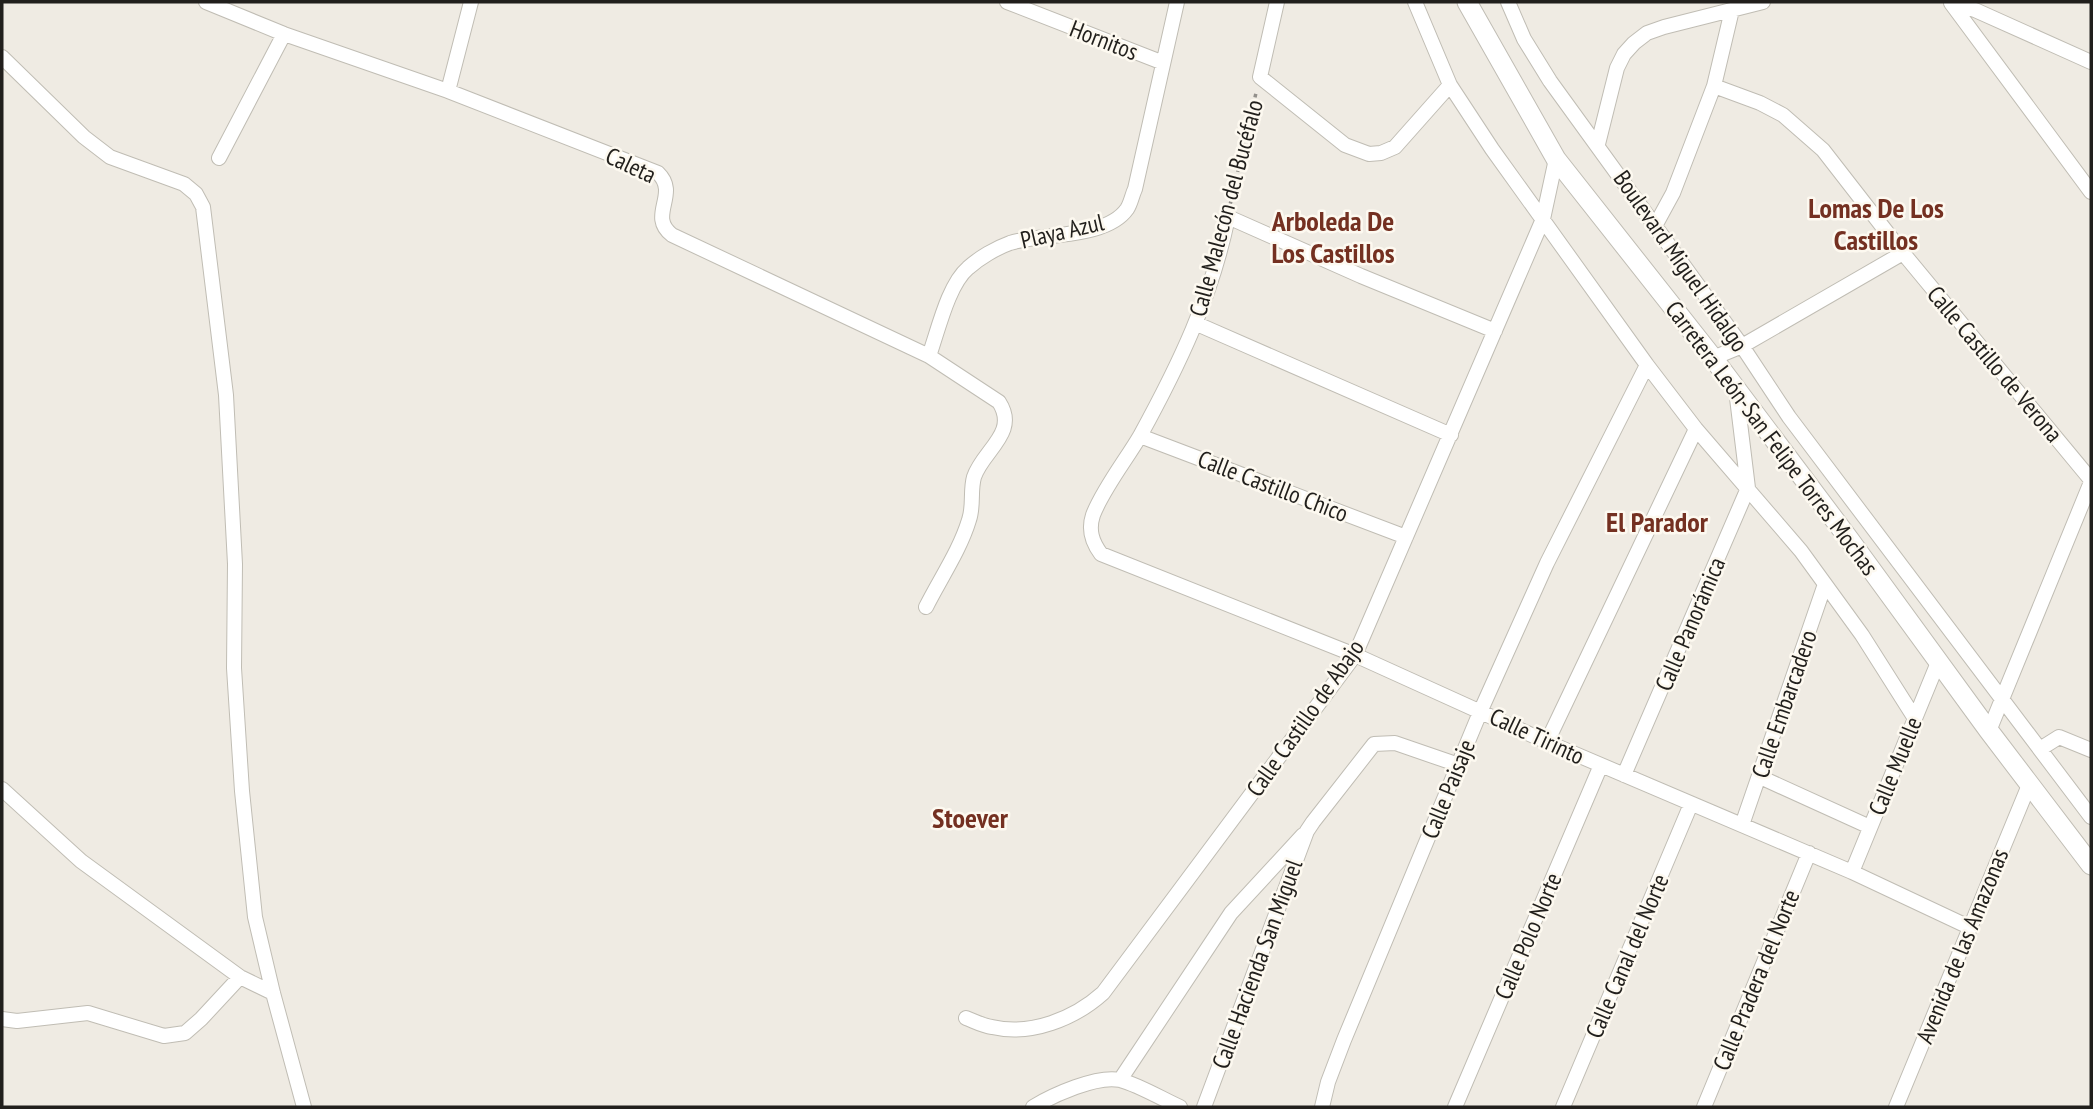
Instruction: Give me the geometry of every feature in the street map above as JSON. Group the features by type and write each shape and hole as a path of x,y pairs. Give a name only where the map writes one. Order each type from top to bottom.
{"main road":[{"name":"Carretera León-San Felipe Torres Mochas","path":"1467,2 1556,159 1736,388 2091,865"}],"street":[{"name":"Caleta","path":"206,2 284,34 448,91 658,173 665,180 667,190 661,219 664,228 672,235 929,356 999,402 1005,411 1006,422 1002,434 978,467 972,491 970,517 926,607"},
{"path":"448,91 471,2"},
{"name":"Hornitos","path":"1007,2 1161,62"},
{"name":"Playa Azul","path":"929,356 951,294 966,269 1010,243 1095,229 1115,219 1127,209 1135,189 1161,62 1177,2"},
{"name":"Calle Malecón del Bucéfalo","path":"1260,77 1277,2"},
{"path":"1415,2 1450,85 1492,149 1696,429 1825,583 1914,717"},
{"name":"Boulevard Miguel Hidalgo","path":"1508,2 1524,39 1550,81 1742,346 1789,417 2091,817"},
{"path":"1598,144 1617,68 1634,43 1647,33 1664,27 1763,2"},
{"path":"1949,2 1975,6 2091,62"},
{"path":"1949,2 2091,191"},
{"path":"1654,226 1673,193 1714,86 1732,10"},
{"path":"219,158 284,34"},
{"path":"2,57 84,137 110,157 184,184 196,194 203,207 226,395 234,564 234,668 242,791 255,917 272,993 304,1107"},
{"path":"1260,77 1345,145 1370,154 1395,147 1450,85"},
{"name":"Calle Castillo de Verona","path":"1714,86 1760,103 1783,115 1823,150 1903,253 2091,481"},
{"name":"Calle Castillo de Abajo","path":"966,1018 991,1027 1015,1030 1036,1027 1075,1013 1090,1005 1103,993 1355,655 1543,219 1556,159"},
{"path":"1228,217 1495,331"},
{"name":"Calle Malecón del Bucéfalo","path":"1101,554 1093,544 1091,535 1094,513 1140,436 1197,324 1228,217"},
{"path":"1713,358 1742,346 1903,253"},
{"path":"1197,324 1451,435"},
{"name":"Calle Paisaje","path":"1322,1107 1344,1040 1480,710 1547,563 1647,365"},
{"path":"1736,388 1748,488"},
{"path":"1547,742 1696,429"},
{"name":"Calle Castillo Chico","path":"1140,436 1406,537"},
{"path":"1989,731 2091,481"},
{"name":"Calle Panorámica","path":"1624,775 1748,488"},
{"name":"Calle Tirinto","path":"1101,554 1355,655 1547,742 1852,872 1969,927"},
{"name":"Calle Embarcadero","path":"1742,825 1825,583"},
{"name":"Calle Muelle","path":"1852,872 1939,660"},
{"path":"2040,749 2059,737 2091,750"},
{"path":"1120,1080 1231,913 1310,826 1374,744 1395,743 1459,765"},
{"name":"Calle Polo Norte","path":"1455,1107 1601,765"},
{"path":"1760,777 1870,827"},
{"name":"Avenida de las Amazonas","path":"1896,1107 2029,785"},
{"path":"2,789 81,861 240,977 272,993"},
{"name":"Calle Canal del Norte","path":"1563,1107 1690,804"},
{"name":"Calle Hacienda San Miguel","path":"1204,1107 1310,826"},
{"name":"Calle Pradera del Norte","path":"1704,1107 1809,853"},
{"path":"2,1020 17,1021 88,1013 164,1036 185,1032 201,1019 240,977"},
{"path":"1033,1107 1099,1080 1120,1080 1180,1107"}],"path":[{"name":"Calle Malecón del Bucéfalo","path":"1228,217 1260,77"}],"district":[{"name":"Lomas De Los Castillos","path":"1876,223"},
{"name":"Arboleda De Los Castillos","path":"1333,236"},
{"name":"El Parador","path":"1657,521"},
{"name":"Stoever","path":"970,817"}]}
